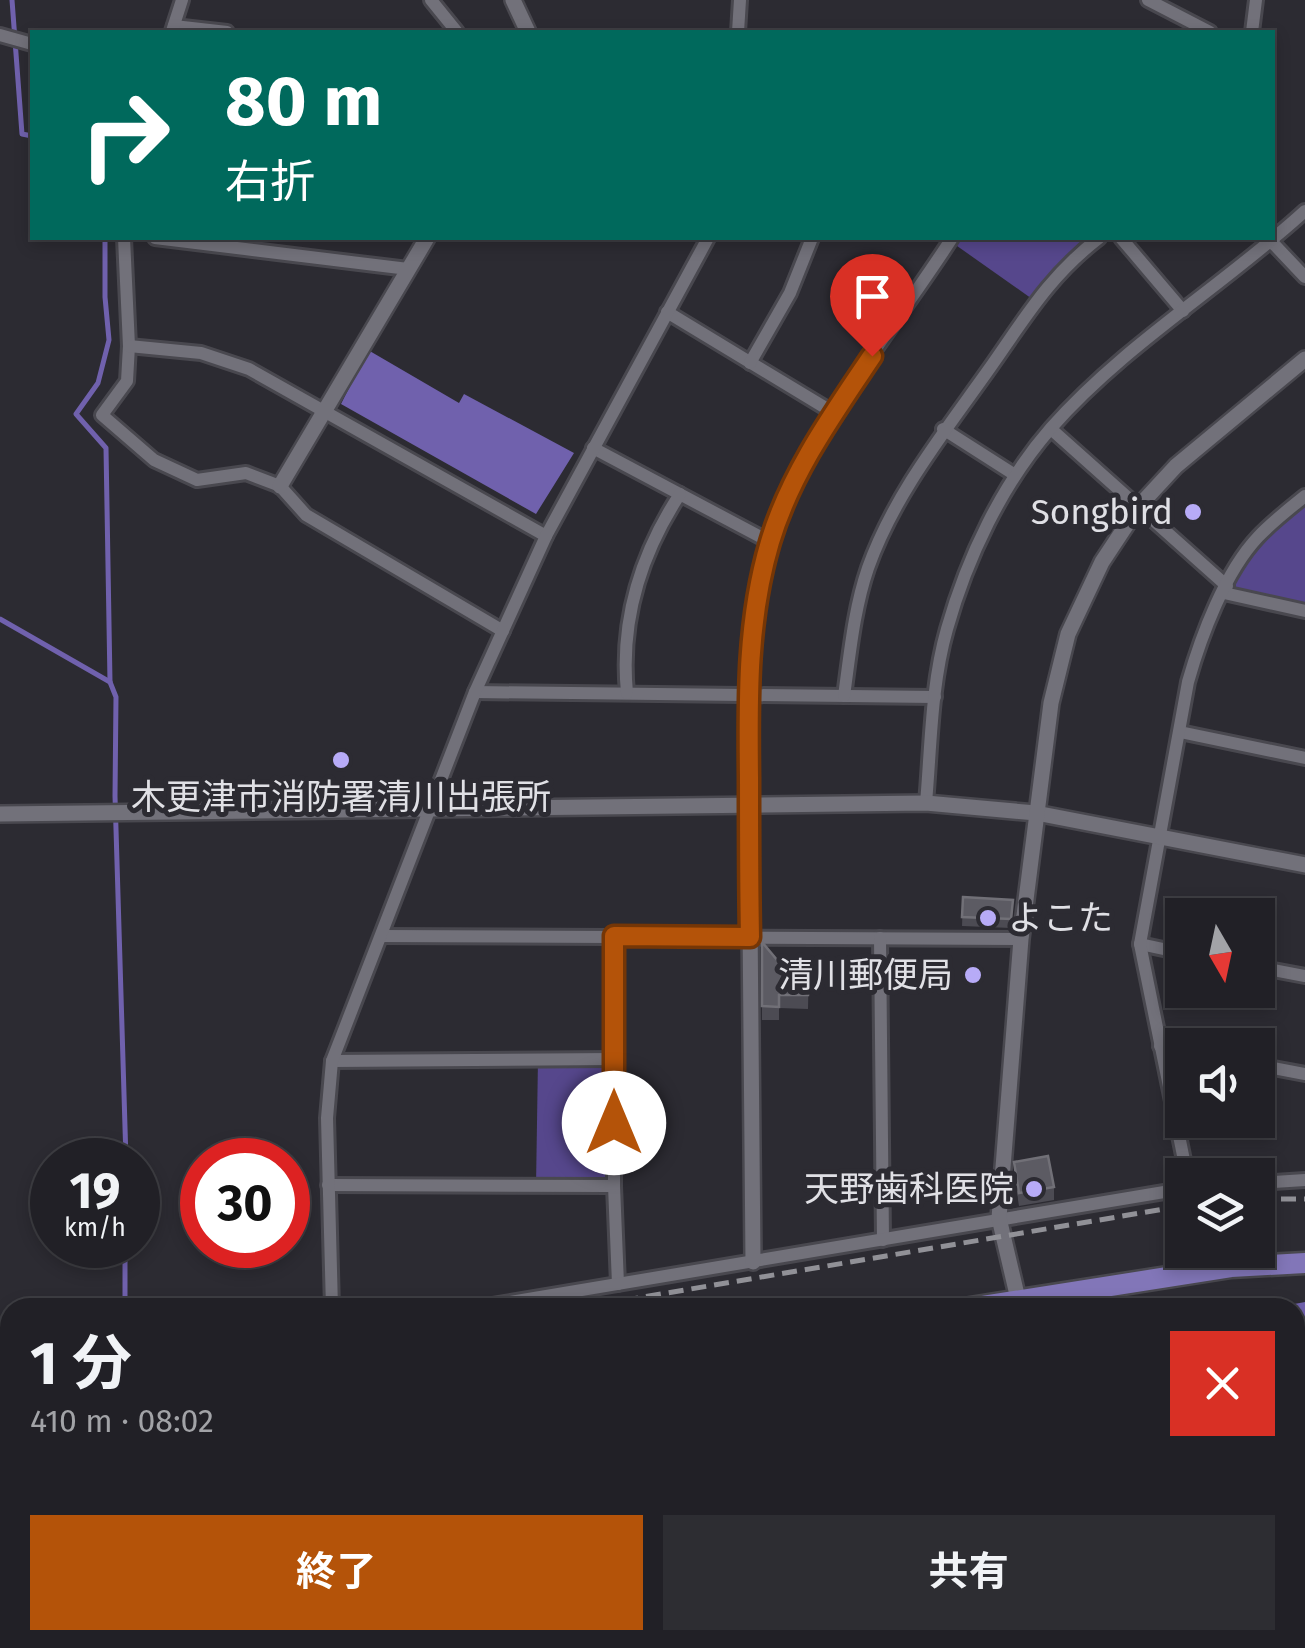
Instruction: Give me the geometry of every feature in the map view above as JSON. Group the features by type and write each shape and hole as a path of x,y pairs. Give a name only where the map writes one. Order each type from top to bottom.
{"highway":[{"path":"1049,1298 1231,1267 1305,1262"}],"street":[{"path":"173,30 182,0"},
{"path":"431,0 449,30"},
{"path":"513,0 527,30"},
{"path":"738,30 740,0"},
{"path":"1148,0 1206,30"},
{"path":"1252,30 1256,0"},
{"path":"0,35 30,43"},
{"path":"1275,236 1305,211"},
{"path":"124,240 127,381 102,414 154,460 197,480 246,473 280,486 306,515 503,631"},
{"path":"171,240 408,269"},
{"path":"280,486 425,240"},
{"path":"332,1298 328,1118 332,1061 475,692 546,536 707,240"},
{"path":"750,363 790,294 811,240"},
{"path":"753,1262 748,694 753,619 770,542 798,477 834,414 951,240"},
{"path":"844,696 854,617 868,566 905,491 943,429 1035,301 1068,261 1096,240"},
{"path":"1123,240 1183,310"},
{"path":"926,803 935,696 946,632 963,579 1015,475 1050,428 1128,354 1270,240 1305,277"},
{"path":"667,312 834,414"},
{"path":"129,346 174,349 249,369 546,536"},
{"path":"1019,1298 1000,1218 1021,938 1051,703 1068,634 1102,562 1139,506 1176,466 1305,359"},
{"path":"1050,428 1226,590 1305,611"},
{"path":"943,429 1015,475"},
{"path":"593,448 770,542"},
{"path":"627,693 626,634 636,589 660,526 680,494"},
{"path":"1183,1158 1140,944 1188,682 1199,641 1255,540 1305,496"},
{"path":"475,692 935,696"},
{"path":"1180,732 1305,758"},
{"path":"0,814 926,803 1036,813 1305,866"},
{"path":"381,936 1021,938"},
{"path":"614,936 618,1284"},
{"path":"880,938 883,1240"},
{"path":"1140,944 1165,949"},
{"path":"1275,970 1305,976"},
{"path":"1160,1046 1165,1047"},
{"path":"332,1061 615,1059"},
{"path":"1275,1068 1305,1074"},
{"path":"1275,1181 1305,1180"},
{"path":"328,1185 614,1186"},
{"path":"535,1298 1165,1192"}],"shaded area":[{"path":"951,240 1097,240 1035,301"},
{"path":"368,350 459,403 464,394 574,453 536,514 341,404"},
{"path":"1305,498 1305,606 1227,586 1255,540"},
{"path":"538,1059 615,1059 614,1186 536,1186"}],"building":[{"path":"963,897 1013,900 1011,919 962,917"},
{"path":"762,942 778,961 809,962 808,995 779,995 779,1007 762,1006"},
{"path":"1048,1156 1054,1187 1019,1193 1014,1162"}],"waterway":[{"path":"12,0 22,134 30,136"},
{"path":"105,240 109,340 98,383 76,414 106,448 110,682 116,697 115,796 125,1138"},
{"path":"0,619 110,682"},
{"path":"125,1268 125,1298"}],"railway":[{"path":"1275,1199 1305,1199"},
{"path":"637,1298 1165,1209"}],"place":[{"name":"Songbird","path":"1193,512"},
{"name":"木更津市消防署清川出張所","path":"341,760"},
{"name":"よこた","path":"988,918"},
{"name":"清川郵便局","path":"973,975"},
{"name":"天野歯科医院","path":"1034,1189"}],"route":[{"path":"614,1123 614,936 750,937 748,694 753,619 770,542 785,502 824,427 872,356"}]}
